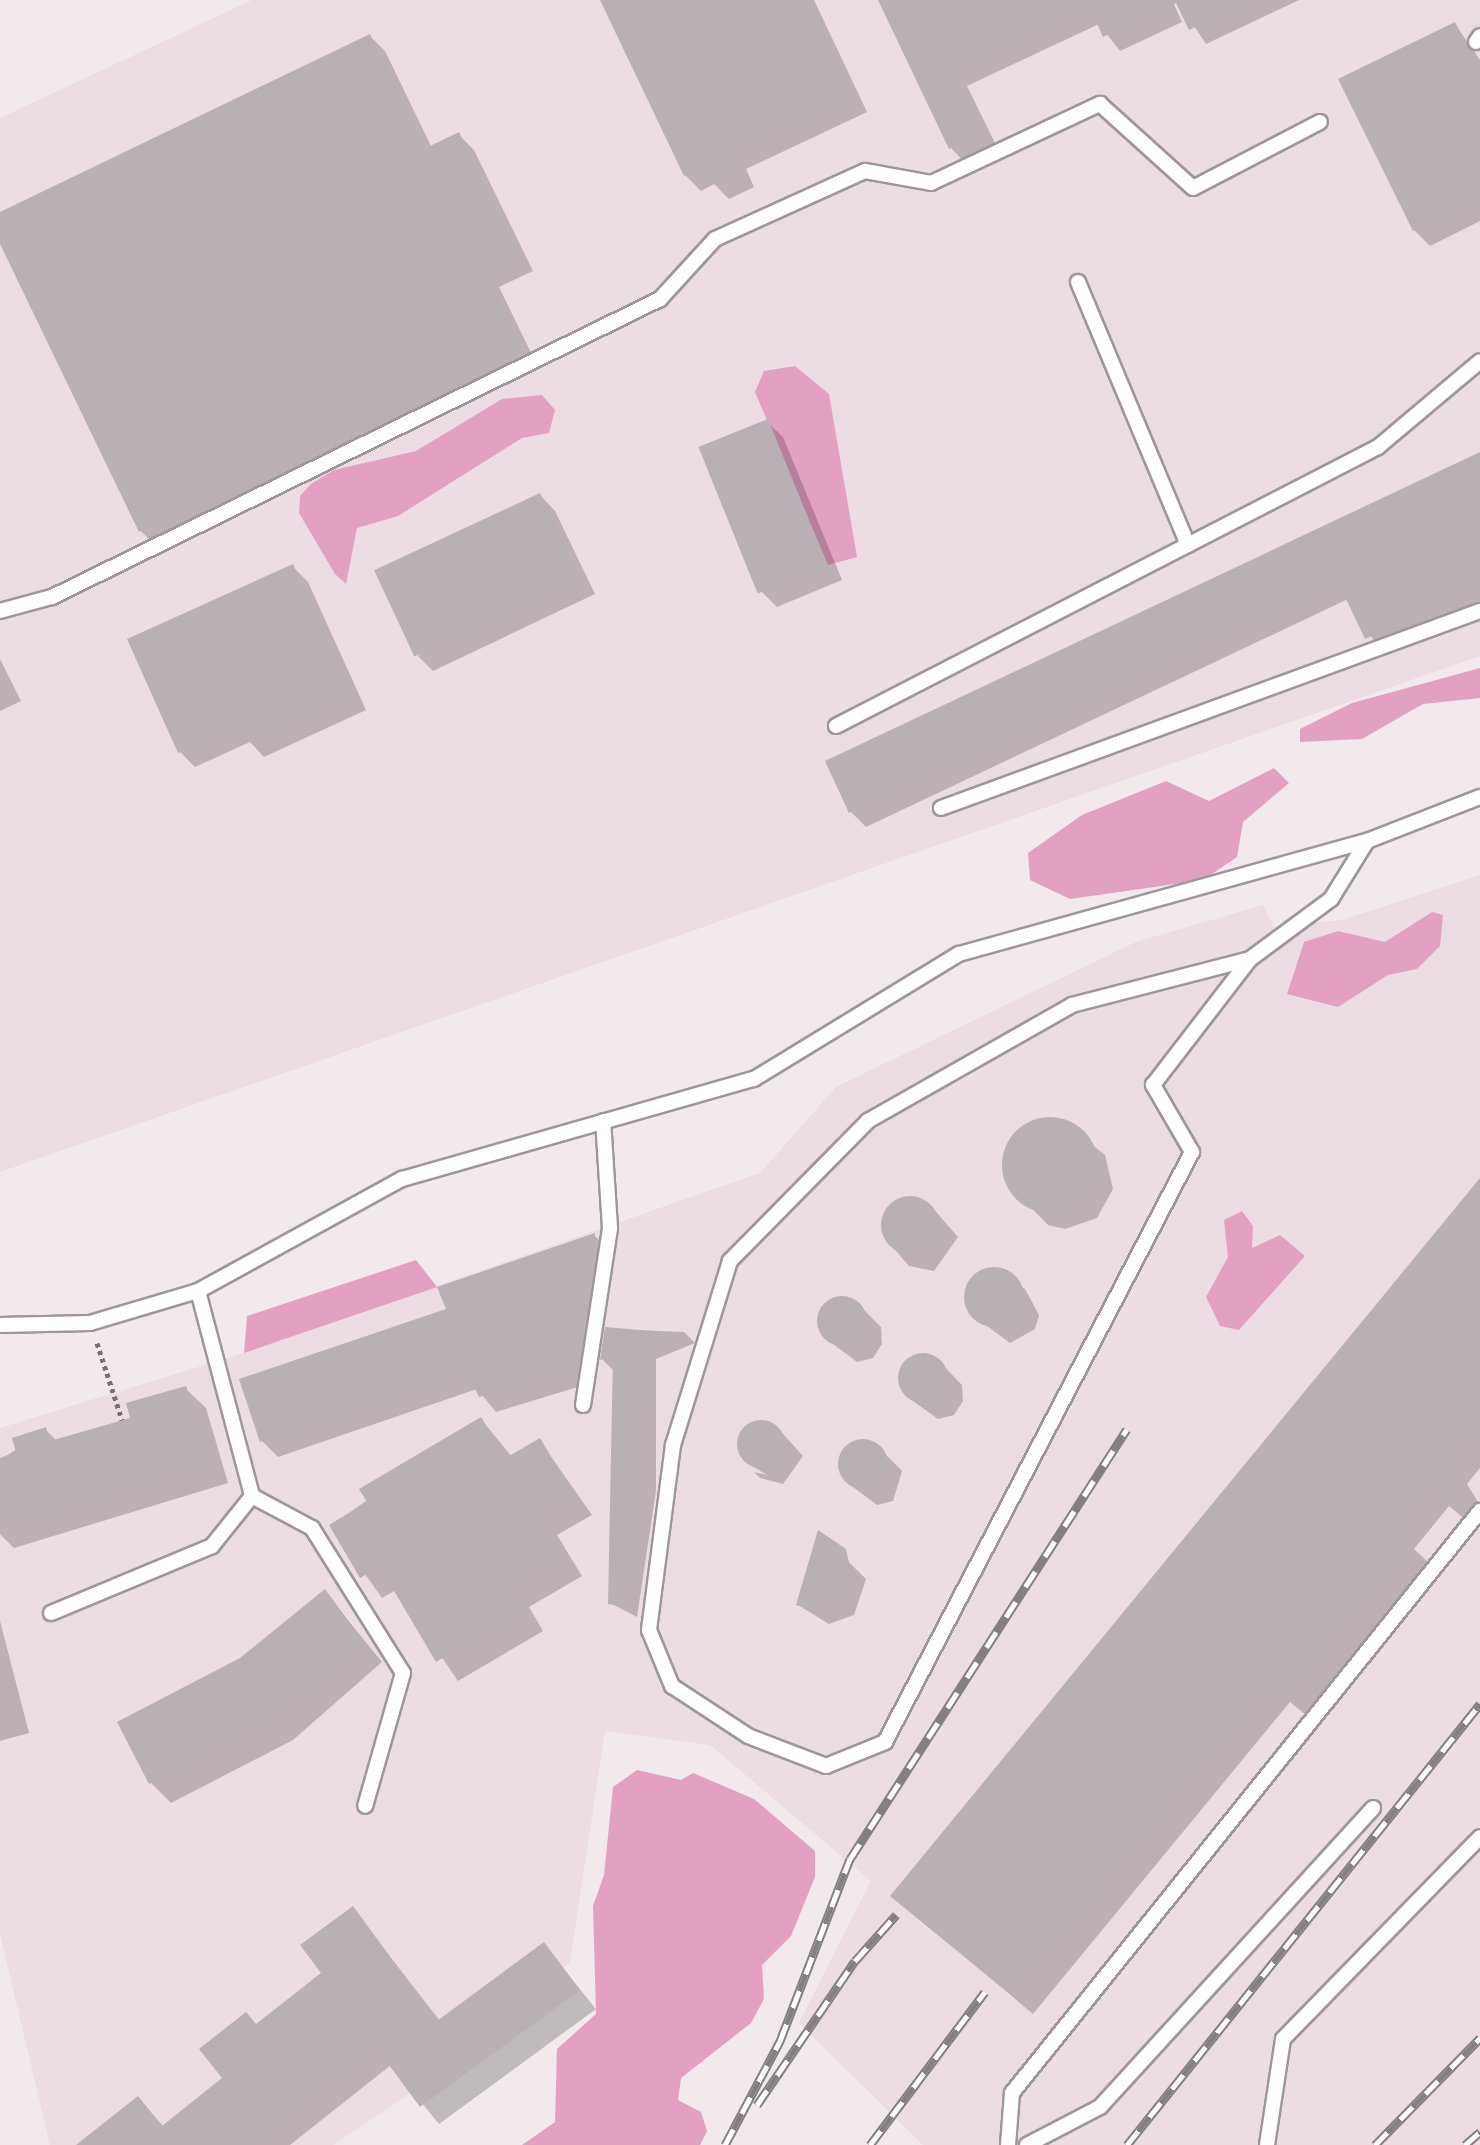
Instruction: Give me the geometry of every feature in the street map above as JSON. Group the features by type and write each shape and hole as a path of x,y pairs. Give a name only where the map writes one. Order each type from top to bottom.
{"lane":[{"path":"0,611 52,597 660,299 715,239 865,171 931,183 1100,104 1193,188 1320,122"},
{"path":"1078,282 1188,545"},
{"path":"836,726 1378,447 1480,361"},
{"path":"941,808 1480,611"},
{"path":"0,1325 90,1323 198,1291 402,1179 754,1079 959,954 1367,841 1480,797"},
{"path":"1250,959 1072,1005 868,1121 730,1261 671,1461 649,1630 672,1686 748,1736 826,1766 885,1742 1192,1152 1153,1085 1250,959 1331,899 1367,841"},
{"path":"583,1405 610,1228 603,1121"},
{"path":"198,1291 252,1496 312,1528 403,1673 365,1806"},
{"path":"51,1613 212,1546 252,1496"},
{"path":"1008,2145 1012,2093 1480,1511"},
{"path":"1027,2145 1100,2107 1373,1808"},
{"path":"1267,2145 1283,2039 1480,1837"}],"path":[{"path":"90,1323 122,1420"}],"shaded area":[{"path":"252,0 1480,0 1480,656 0,1172 0,118"},
{"path":"795,366 829,394 857,557 828,565 755,392 764,371"},
{"path":"542,395 555,410 549,433 522,438 398,516 357,528 346,584 335,574 299,513 300,496 311,484 334,470 416,451 502,399"},
{"path":"1480,668 1480,698 1423,704 1362,739 1300,742 1300,729 1352,703"},
{"path":"1274,768 1289,783 1243,822 1237,857 1203,880 1070,899 1030,880 1028,853 1082,815 1166,781 1209,801"},
{"path":"1480,875 1480,2145 923,2145 799,2023 871,1881 710,1745 605,1731 570,1962 424,2084 333,2145 50,2145 0,1934 0,1428 244,1353 760,1173 836,1087 1136,942 1263,905 1274,927 1342,920"},
{"path":"1432,912 1443,915 1440,946 1417,969 1388,975 1338,1007 1287,994 1304,942 1338,931 1385,942"},
{"path":"1242,1211 1253,1226 1252,1248 1280,1235 1305,1256 1239,1330 1220,1326 1206,1297 1228,1257 1224,1220"},
{"path":"416,1260 437,1287 244,1353 247,1316"},
{"path":"637,1770 681,1780 693,1773 754,1799 815,1851 815,1877 791,1936 762,1965 764,1999 751,2023 681,2078 678,2100 701,2112 707,2131 700,2145 522,2145 555,2122 557,2049 596,2014 593,1906 604,1875 613,1787"}],"building":[{"path":"600,0 808,0 853,96 732,153 740,171 712,185 703,167 684,176"},
{"path":"878,0 1252,0 1189,30 1176,3 1103,37 1089,6 953,70 984,133 949,149"},
{"path":"1455,22 1480,73 1480,199 1413,231 1338,79"},
{"path":"370,34 426,148 459,132 519,255 485,272 522,347 139,532 0,244 0,212"},
{"path":"768,419 827,565 758,594 698,447"},
{"path":"1480,452 1480,585 1365,639 1338,582 849,813 825,761"},
{"path":"540,493 580,579 414,656 374,570"},
{"path":"293,564 352,695 247,742 239,725 178,753 127,639"},
{"path":"1050,1117 1068,1120 1084,1131 1095,1147 1098,1165 1095,1183 1084,1199 1068,1210 1050,1213 1032,1210 1016,1199 1005,1183 1002,1165 1005,1147 1016,1131 1032,1120"},
{"path":"1480,1178 1480,1423 1447,1464 1465,1479 1446,1502 1428,1487 1394,1529 1412,1543 1285,1696 1268,1683 1011,1995 890,1896"},
{"path":"910,1196 931,1204 939,1225 931,1246 910,1254 889,1246 881,1225 889,1204"},
{"path":"595,1233 579,1367 479,1397 467,1372 260,1442 239,1379 446,1309 437,1287"},
{"path":"994,1267 1006,1269 1015,1276 1022,1285 1022,1309 1015,1318 1006,1325 994,1327 982,1325 973,1318 966,1309 964,1297 966,1285 973,1276 982,1269"},
{"path":"842,1296 860,1303 867,1321 860,1339 842,1346 824,1339 817,1321 824,1303"},
{"path":"605,1327 685,1334 645,1346 644,1478 625,1606 608,1604 613,1356 600,1360"},
{"path":"923,1353 941,1360 948,1378 941,1396 923,1403 905,1396 898,1378 905,1360"},
{"path":"186,1386 209,1463 0,1526 0,1458 16,1452 12,1438 46,1427 50,1441 130,1418 126,1403"},
{"path":"481,1417 506,1458 540,1438 573,1494 538,1514 563,1555 510,1586 524,1610 436,1662 380,1567 360,1578 329,1525 367,1502 359,1489"},
{"path":"761,1420 778,1427 785,1444 778,1461 761,1468 744,1461 737,1444 744,1427"},
{"path":"863,1439 881,1446 888,1464 881,1482 863,1489 845,1482 838,1464 845,1446"},
{"path":"818,1530 846,1549 852,1576 838,1600 812,1609 796,1605"},
{"path":"325,1589 363,1641 272,1719 149,1784 117,1722 240,1658"},
{"path":"353,1906 437,2021 544,1942 580,1990 420,2107 375,2046 251,2145 76,2145 138,2096 162,2126 222,2078 199,2049 246,2012 256,2024 321,1973 300,1945"}],"railway":[{"path":"725,2145 780,2041 850,1859 1127,1429"},
{"path":"1127,2145 1480,1704"},
{"path":"757,2105 855,1961 896,1915"},
{"path":"870,2145 985,1992"},
{"path":"1375,2145 1480,2038"},
{"path":"1465,2145 1480,2132"}]}
